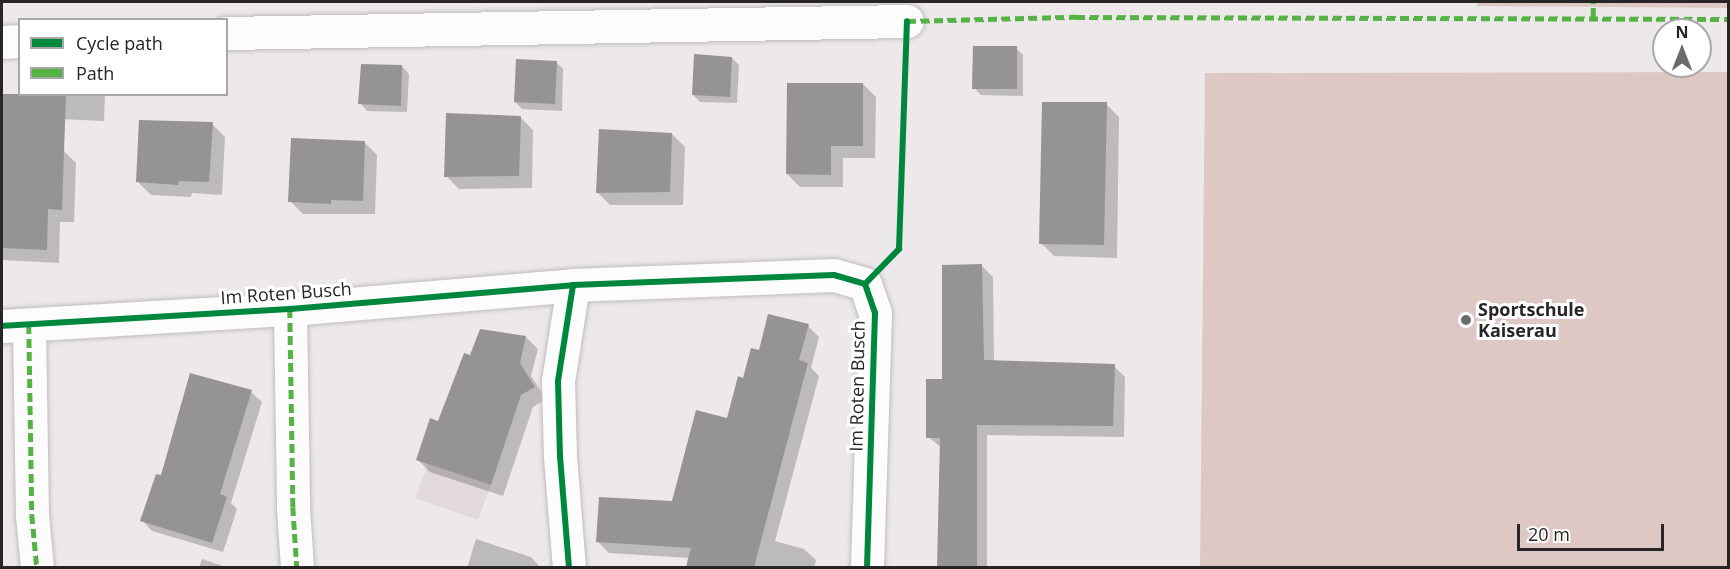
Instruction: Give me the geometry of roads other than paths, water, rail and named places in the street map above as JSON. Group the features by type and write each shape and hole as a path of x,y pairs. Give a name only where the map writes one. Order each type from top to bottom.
{"street":[{"path":"228,33 907,21"},
{"path":"2,42 18,41"},
{"name":"Im Roten Busch","path":"37,567 15,325 290,309 573,285 834,275 865,285 875,313 867,567"},
{"path":"569,567 560,457 558,381 573,285"},
{"name":"Im Roten Busch","path":"290,309 293,507 297,567"}],"place":[{"name":"Sportschule Kaiserau","path":"1466,320"}]}
